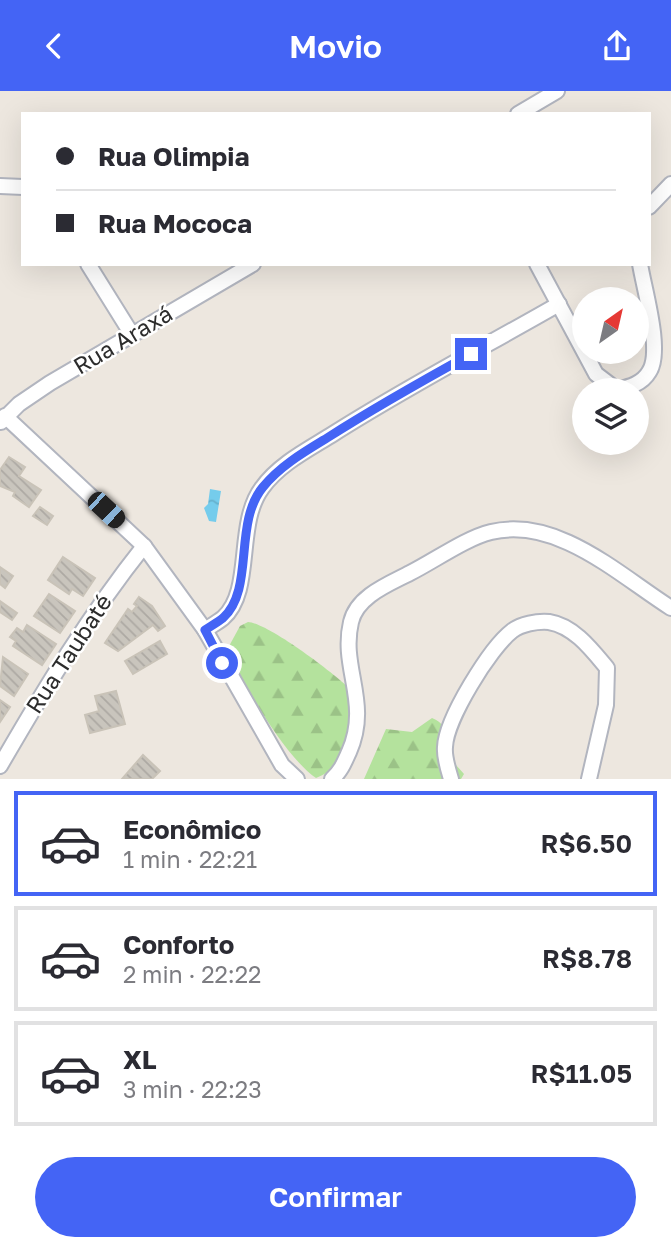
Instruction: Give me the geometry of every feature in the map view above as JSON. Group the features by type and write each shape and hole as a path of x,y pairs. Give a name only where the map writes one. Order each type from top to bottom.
{"street":[{"path":"521,112 557,91"},
{"path":"651,205 671,184"},
{"path":"0,186 21,187"},
{"path":"89,266 131,333"},
{"name":"Rua Araxá","path":"3,420 50,383 131,333 249,266"},
{"path":"538,266 596,374 617,390 630,387 651,371 655,349 640,266"},
{"path":"205,630 224,617 233,603 240,579 246,524 253,503 262,487 290,461 360,417 559,304"},
{"path":"3,420 144,546 205,630 282,765 297,779"},
{"path":"332,779 341,771 356,737 359,707 349,647 350,628 356,610 368,597 383,587 488,532 532,530 574,545 671,608"},
{"name":"Rua Taubaté","path":"0,766 46,686 116,582 144,546"},
{"path":"451,779 444,748 449,728 473,684 503,640 514,629 528,624 549,622 570,630 607,668 606,705 589,779"}],"green space":[{"path":"248,622 285,640 351,690 351,728 344,753 328,772 316,778 278,737 234,663 228,648 240,626"},
{"path":"432,718 446,731 450,755 464,774 461,779 364,779 386,729 412,732"}],"water":[{"path":"210,489 221,491 216,522 209,521 204,508 208,504"}],"building":[{"path":"9,457 25,467 19,476 41,490 29,507 13,496 15,492 0,486 0,470"},
{"path":"40,507 53,516 47,525 33,516"},
{"path":"63,557 95,578 83,596 72,589 69,594 48,580"},
{"path":"0,567 13,576 5,588 0,584"},
{"path":"49,594 75,611 60,633 34,616"},
{"path":"139,597 152,606 165,626 158,631 153,625 118,651 105,643 128,609 132,612 137,606 134,604"},
{"path":"0,601 17,613 12,620 0,612"},
{"path":"27,625 56,644 42,665 13,646 16,641 10,637 17,628 23,632"},
{"path":"160,641 167,654 133,674 125,661"},
{"path":"3,657 28,674 14,696 0,686"},
{"path":"116,691 125,724 90,733 85,715 99,711 95,696"},
{"path":"0,700 10,707 0,722"},
{"path":"143,755 160,771 152,779 122,779"}],"route":[{"path":"222,663 205,630 224,617 233,603 240,579 246,524 262,487 290,461 360,417 471,354"}]}
